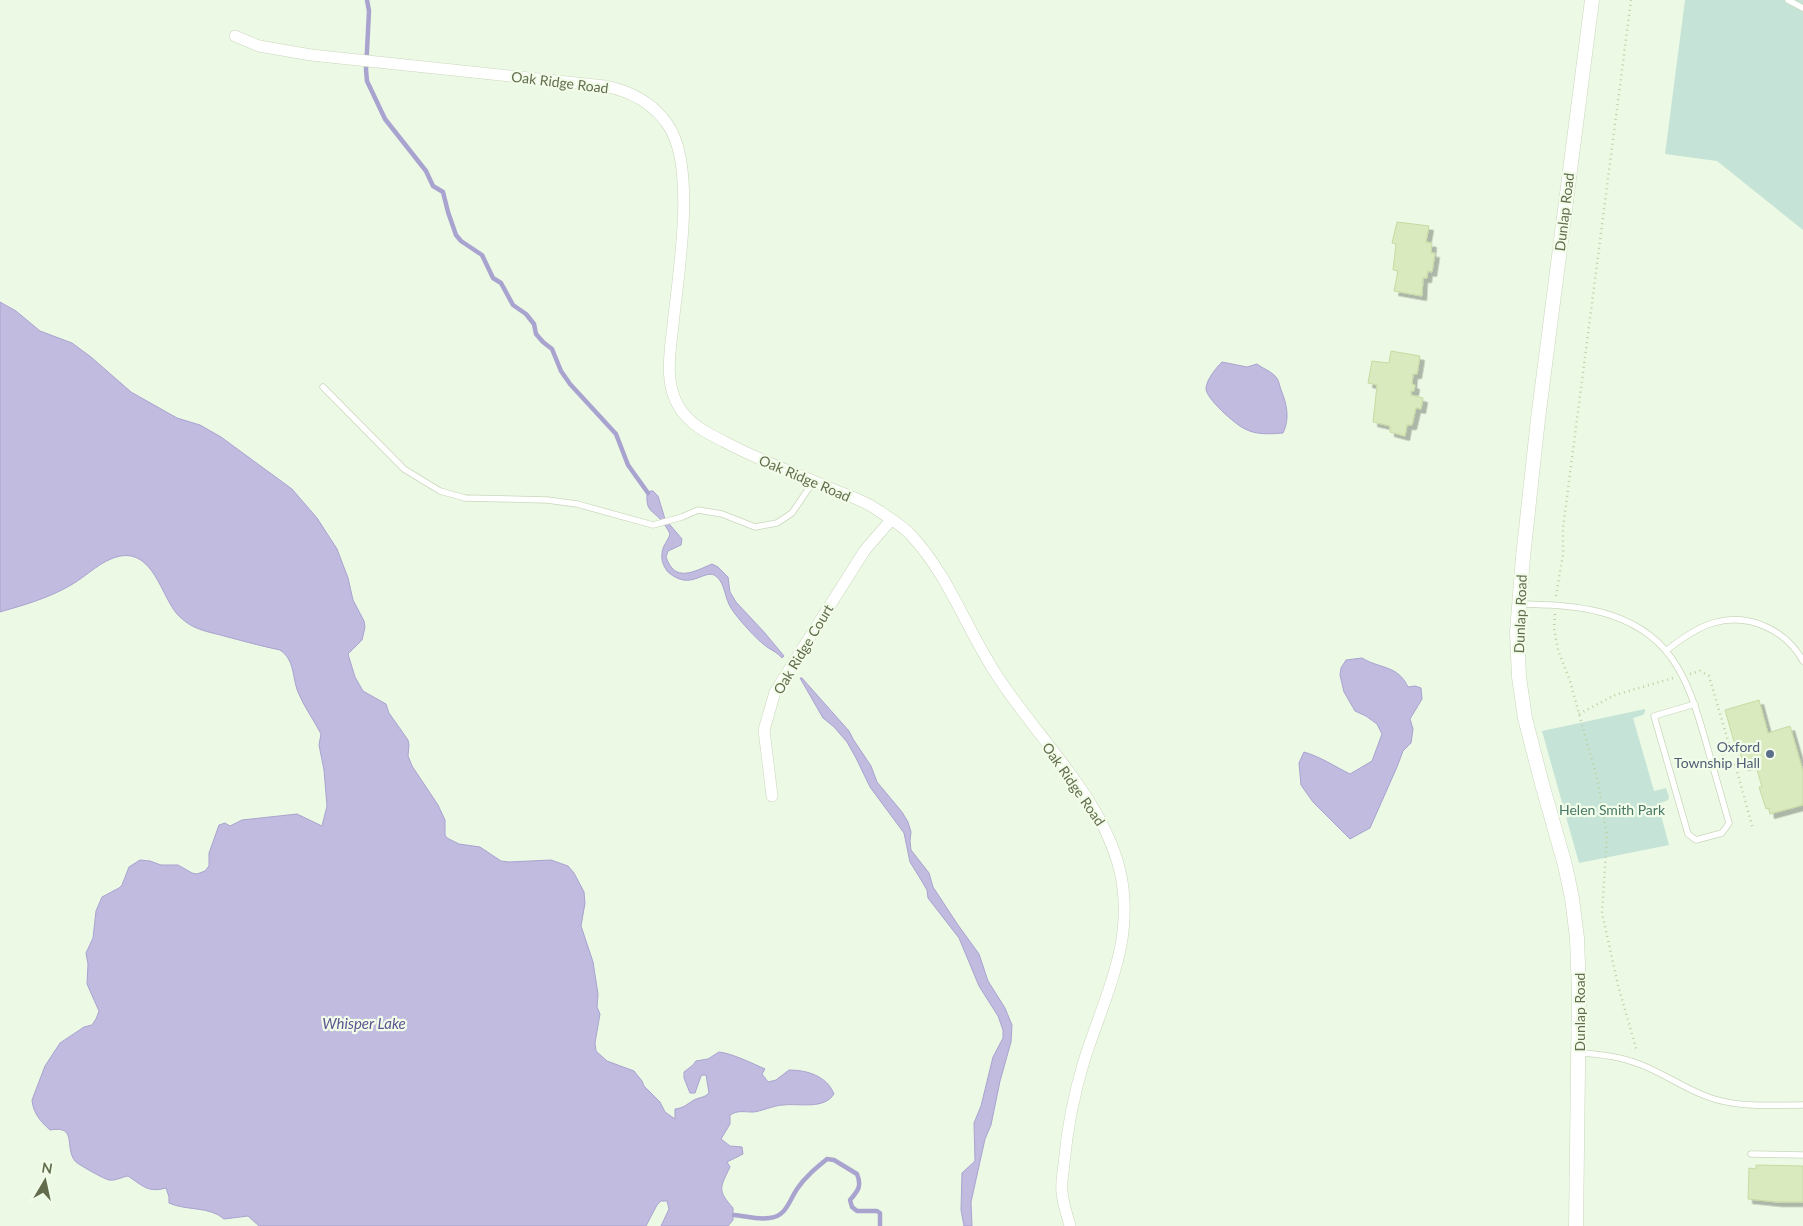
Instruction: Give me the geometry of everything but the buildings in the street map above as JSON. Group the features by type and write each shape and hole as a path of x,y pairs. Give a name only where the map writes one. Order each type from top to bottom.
{"street":[{"name":"Dunlap Road","path":"1576,1226 1579,971 1575,918 1565,865 1533,751 1523,704 1518,664 1518,604 1555,279 1592,0"},
{"name":"Oak Ridge Road","path":"235,36 259,46 311,55 605,86 622,90 642,99 670,128 678,148 684,175 682,230 668,366 679,408 699,428 738,449 873,507 908,532 930,558 997,676 1067,770 1106,829 1120,872 1124,907 1123,938 1113,982 1084,1061 1066,1139 1062,1191 1070,1226"},
{"name":"Oak Ridge Court","path":"772,796 764,730 775,692 866,550 892,520"}],"lane":[{"path":"1788,0 1803,8"},
{"path":"323,387 404,469 440,491 465,498 547,500 578,504 653,525 678,519 698,510 722,514 755,527 777,524 792,513 814,481"},
{"path":"1518,604 1582,608 1607,614 1641,630 1667,650 1683,676 1695,704 1728,823 1722,833 1696,840 1688,834 1654,716 1695,704"},
{"path":"1667,650 1706,625 1722,620 1740,620 1758,623 1774,631 1790,643 1803,661"},
{"path":"1579,1053 1608,1056 1640,1064 1694,1092 1717,1100 1744,1104 1803,1106"},
{"path":"1751,1154 1803,1154"}],"path":[{"path":"1556,593 1631,0"},
{"path":"1554,621 1558,650 1570,681 1598,782 1606,830 1602,906 1618,985 1640,1064"},
{"path":"1690,674 1700,671 1709,676 1731,751 1722,754 1724,761 1726,767 1735,764 1753,829"},
{"path":"1579,714 1615,695 1675,678"}],"green space":[{"path":"1685,0 1803,0 1803,230 1717,161 1665,154"},
{"name":"Helen Smith Park","path":"1645,709 1643,715 1633,718 1654,791 1666,788 1669,797 1668,800 1658,804 1669,845 1579,863 1542,731"}],"water":[{"name":"Whisper Lake","path":"0,302 16,311 40,331 72,343 131,392 177,418 200,425 221,437 292,489 317,518 337,549 348,578 353,600 364,621 365,627 362,640 348,654 355,677 363,691 386,704 389,713 408,740 408,756 412,766 438,805 445,820 445,835 447,838 459,844 480,847 501,861 551,860 568,866 584,892 585,903 581,926 593,962 598,994 597,1007 600,1014 595,1043 596,1051 607,1061 634,1071 644,1086 660,1102 665,1112 675,1119 675,1109 683,1107 709,1093 706,1075 703,1075 695,1093 690,1093 684,1078 684,1072 696,1061 708,1059 719,1052 736,1056 765,1069 762,1074 768,1082 776,1080 789,1070 796,1070 816,1075 831,1088 834,1094 830,1099 818,1104 780,1105 756,1112 738,1112 730,1115 730,1124 721,1139 730,1146 742,1147 743,1154 727,1162 730,1167 722,1184 722,1193 733,1208 733,1220 728,1226 661,1226 669,1209 667,1201 661,1201 646,1226 259,1226 248,1216 224,1219 212,1212 169,1203 166,1188 150,1189 128,1176 111,1180 107,1179 75,1161 70,1150 67,1134 59,1129 50,1130 41,1120 34,1109 32,1100 45,1066 60,1043 84,1027 92,1025 99,1011 87,984 88,964 86,953 93,938 96,911 102,897 122,885 129,867 140,860 150,861 161,865 178,865 197,874 205,871 209,866 209,853 219,825 225,823 230,826 242,820 297,814 322,826 327,806 324,770 319,745 321,734 300,698 291,664 285,654 280,650 194,627 177,614 155,576 141,560 131,556 113,558 54,594 0,612"},
{"path":"1222,362 1247,367 1257,364 1276,377 1287,412 1283,433 1264,434 1249,431 1222,411 1210,398 1206,388 1207,385 1210,377"},
{"path":"650,491 653,491 658,496 665,519 682,539 681,545 668,551 666,557 670,565 680,573 691,572 712,564 718,567 728,577 730,592 736,602 784,656 782,658 758,640 738,617 729,604 722,584 717,577 712,574 684,580 668,572 663,564 662,557 663,548 670,534 649,507 647,495"},
{"path":"1362,658 1394,671 1404,680 1408,687 1415,686 1421,688 1422,699 1410,719 1413,729 1411,743 1403,751 1370,828 1350,839 1313,802 1301,785 1299,763 1304,752 1350,774 1372,761 1382,734 1377,724 1355,711 1344,692 1340,675 1341,668 1346,660"},
{"path":"800,678 849,731 871,766 877,782 902,812 911,832 911,850 929,873 933,887 979,954 988,981 1005,1008 1012,1025 1011,1042 1000,1081 991,1125 985,1139 971,1202 972,1226 964,1226 961,1210 962,1173 975,1161 974,1123 981,1106 993,1057 1003,1038 1003,1030 998,1016 979,986 959,938 928,898 927,890 910,862 904,833 870,787 847,742 823,718"}],"waterway":[{"path":"367,0 369,11 367,81 385,119 426,171 433,186 443,192 456,235 461,241 482,255 493,278 501,283 513,305 526,314 534,324 536,334 552,349 561,371 570,384 616,434 628,465 648,493"},
{"path":"734,1215 760,1219 779,1215 786,1208 797,1189 827,1159 834,1160 857,1174 859,1185 850,1200 852,1207 857,1211 877,1211 880,1213 880,1226"}],"place":[{"name":"Oxford Township Hall","path":"1770,754"}]}
